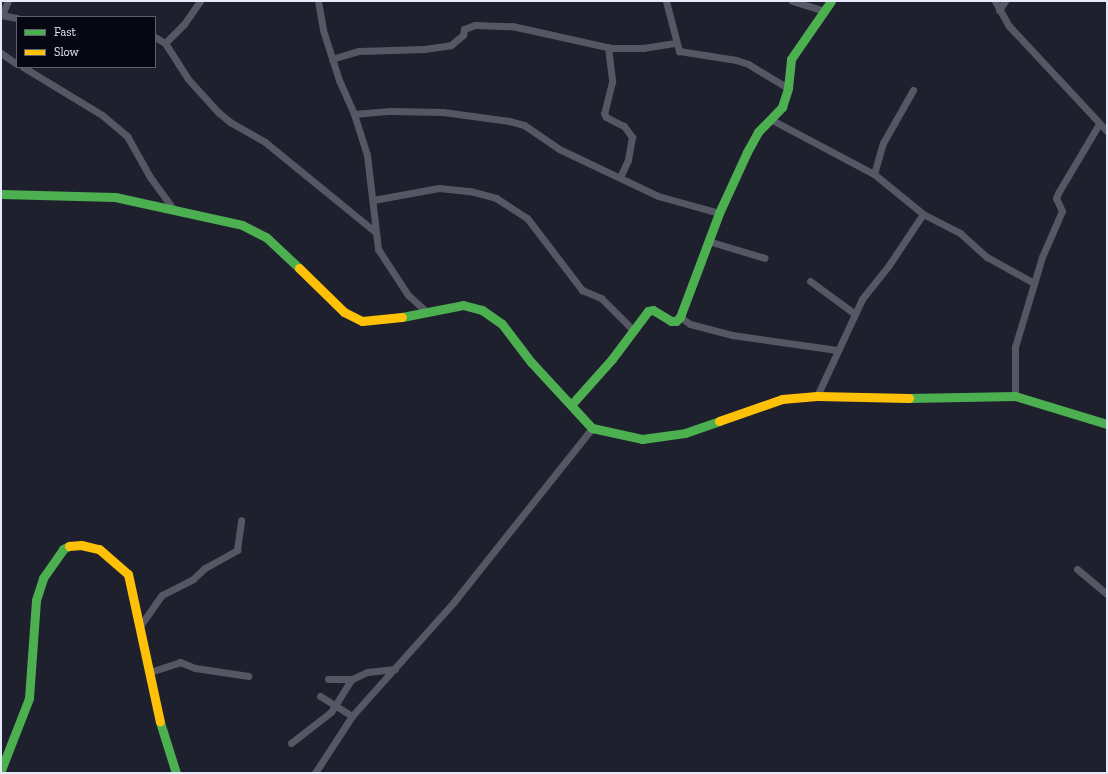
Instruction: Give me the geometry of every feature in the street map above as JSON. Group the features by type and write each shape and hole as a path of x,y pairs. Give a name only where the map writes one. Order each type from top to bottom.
{"main road":[{"path":"571,405 612,359 648,311 653,310 671,321 676,321 680,317 719,213 758,132 772,120 782,107 788,88 791,59 796,49 831,1"},
{"path":"1,194 57,194 115,198 242,225 266,236 344,312 362,321 384,320 462,305 482,310 502,324 531,362 592,428 642,439 685,432 782,400 817,396 926,398 1015,396 1107,424"},
{"path":"1,770 28,698 36,600 43,578 63,549 71,545 82,545 99,549 122,567 128,574 161,724 176,773"}],"street":[{"path":"8,1 2,15 16,18"},
{"path":"165,43 184,24 200,1"},
{"path":"318,1 323,30 332,59 354,114 367,155 374,200 374,232 378,249 408,295 426,311"},
{"path":"666,1 676,44 682,53 718,57 748,64 788,88"},
{"path":"792,1 824,11"},
{"path":"996,1 999,10 1009,26 1053,70 1099,124 1107,131"},
{"path":"999,10 1005,1"},
{"path":"332,59 359,51 424,49 451,45 463,35 464,29 475,24 512,26 608,47 643,48 676,44"},
{"path":"156,38 165,43 188,80 218,112 236,126 265,142 374,232"},
{"path":"608,47 612,82 604,113 606,118 624,126 632,137 628,160 620,177"},
{"path":"1,54 16,63"},
{"path":"25,68 102,115 127,136 150,177 174,210"},
{"path":"874,174 883,144 913,90"},
{"path":"354,114 390,111 443,112 509,121 524,125 559,149 658,196 719,213"},
{"path":"772,120 874,174 923,214 960,233 987,257 1034,283"},
{"path":"1015,396 1015,347 1042,257 1062,211 1056,198 1099,124"},
{"path":"374,200 439,188 470,190 496,198 527,218 582,290 601,298 633,330"},
{"path":"817,396 855,314 923,214"},
{"path":"708,241 765,258"},
{"path":"810,281 855,314"},
{"path":"680,317 690,324 732,335 837,350"},
{"path":"315,773 352,716 453,603 592,428"},
{"path":"140,626 162,595 194,579 205,568 237,550 241,520"},
{"path":"1077,569 1107,594"},
{"path":"150,672 180,662 195,668 248,676"},
{"path":"328,679 352,678 367,672 395,669"},
{"path":"291,743 331,712 352,678"},
{"path":"320,696 352,716"}],"traffic: fast":[{"path":"571,405 612,359 648,311 653,310 671,321 676,321 680,317 719,213 747,152 758,132 782,107 788,88 791,59 831,1"},
{"path":"1,194 115,197 242,225 266,237 299,268"},
{"path":"402,317 463,305 482,310 502,324 531,362 592,428 642,439 685,433 719,421"},
{"path":"909,398 1015,396 1107,424"},
{"path":"1,770 29,698 36,600 43,578 63,549 69,546"},
{"path":"160,722 176,773"}],"traffic: slow":[{"path":"299,268 344,312 362,321 402,317"},
{"path":"719,421 782,399 817,396 909,398"},
{"path":"69,546 81,545 99,549 128,574 160,722"}]}
